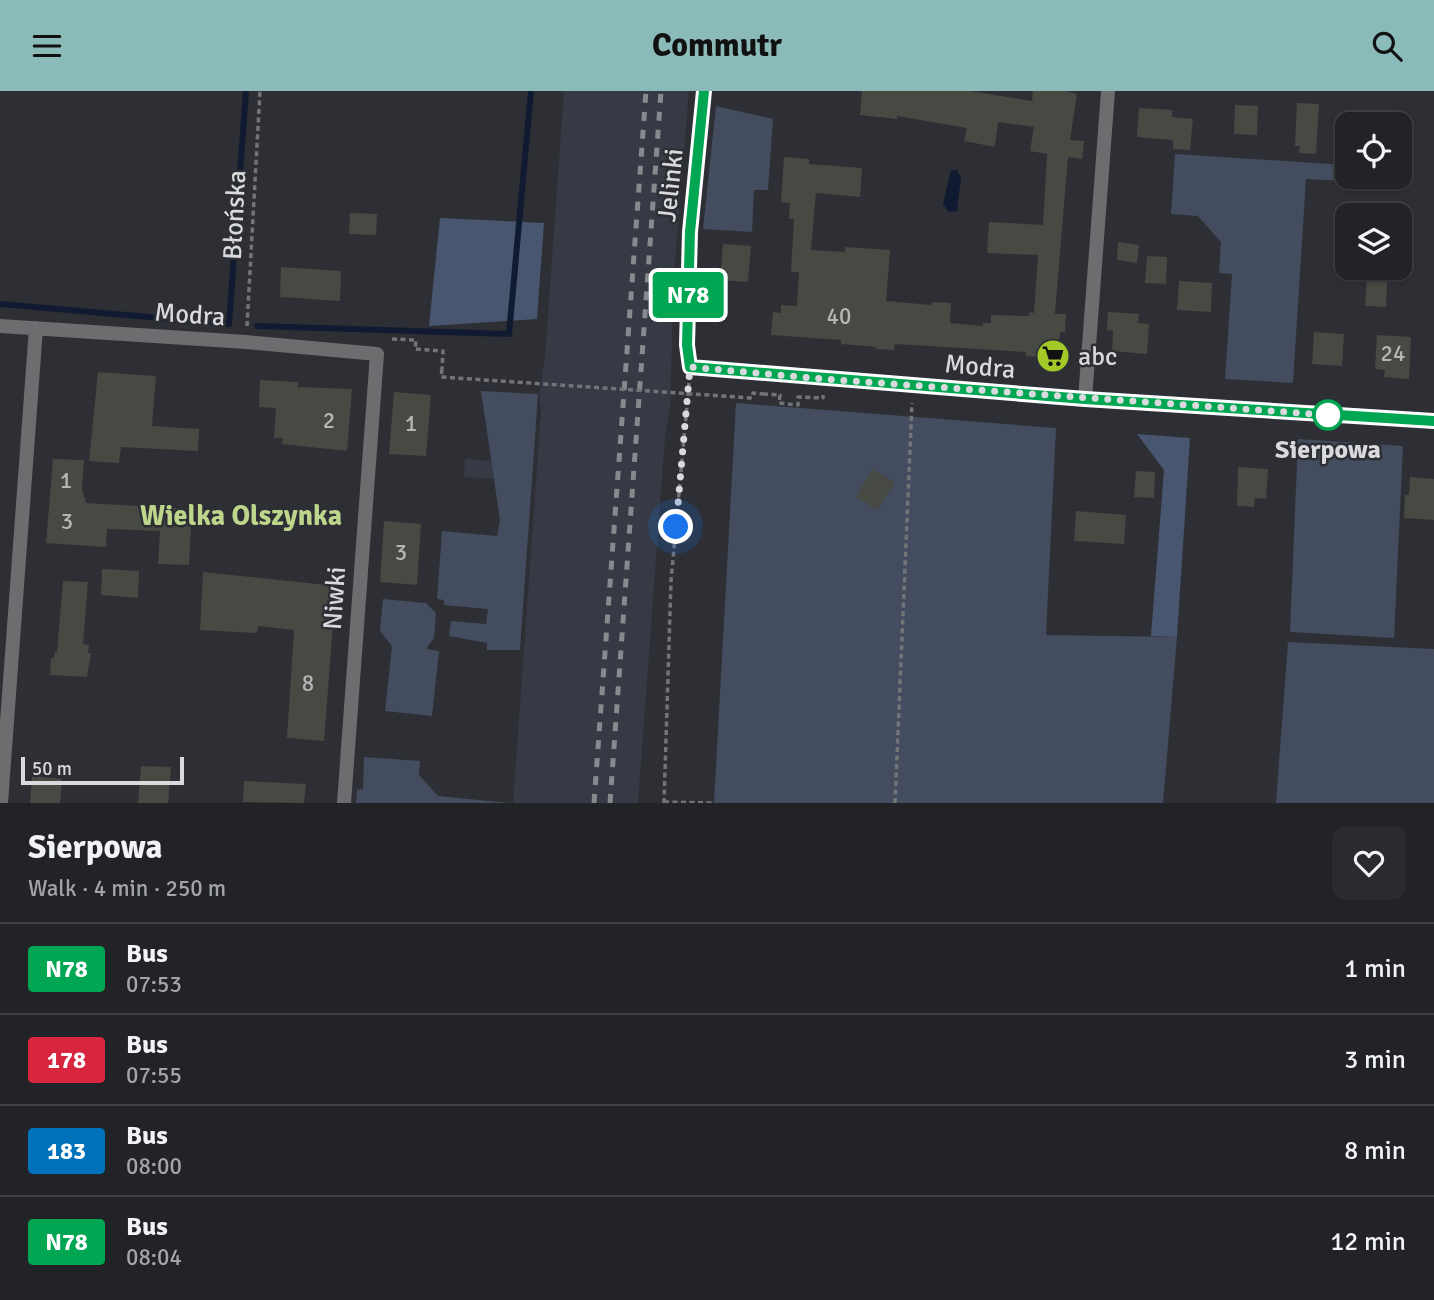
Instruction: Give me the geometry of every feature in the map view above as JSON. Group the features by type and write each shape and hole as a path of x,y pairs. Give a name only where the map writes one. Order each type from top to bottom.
{"street":[{"name":"Jelinki","path":"690,367 687,345 690,232 704,91"},
{"path":"1085,399 1108,91"},
{"name":"Modra","path":"0,326 246,342 377,354"},
{"path":"1,803 36,328"},
{"name":"Niwki","path":"344,803 377,354"},
{"name":"Modra","path":"690,367 1085,399 1434,421"}],"path":[{"name":"Błońska","path":"246,342 260,91"},
{"path":"392,339 415,340 415,349 443,351 441,377 752,398 753,393 779,395 779,403 798,405 798,397 816,398"},
{"path":"690,367 671,581 664,803 712,803"},
{"path":"895,803 911,419"}],"shaded area":[{"path":"564,91 689,91 674,273 670,406 665,437 638,803 513,803 541,411 539,394 545,358"},
{"path":"716,106 773,119 768,190 754,190 752,232 703,229"},
{"path":"1175,154 1335,164 1335,180 1306,179 1293,383 1225,379 1232,274 1219,273 1221,242 1198,216 1171,214"},
{"path":"951,170 957,170 961,177 957,211 949,212 943,204"},
{"path":"440,218 544,223 537,319 429,326"},
{"path":"481,391 538,394 520,650 487,650 487,643 449,636 451,621 486,624 488,609 444,605 444,600 437,599 442,531 497,536 500,520"},
{"path":"736,403 1056,428 1046,635 1177,637 1163,803 714,803"},
{"path":"1137,434 1190,438 1177,637 1151,636 1164,470"},
{"path":"1298,439 1403,446 1394,638 1290,632"},
{"path":"465,459 491,461 494,479 464,477"},
{"path":"383,599 426,603 436,613 434,638 426,649 439,651 432,716 385,711 392,646 380,631"},
{"path":"1288,642 1434,649 1434,803 1276,803"},
{"path":"364,757 420,761 419,775 438,796 509,803 356,803 357,790 363,789"}],"building":[{"path":"862,91 970,91 1032,101 1033,91 1066,91 1077,94 1070,140 1084,141 1082,159 1068,157 1055,314 1066,314 1065,332 1060,332 1058,353 1049,353 1049,358 1026,356 1026,352 895,344 894,350 876,349 841,344 841,340 771,335 773,312 781,313 781,305 797,306 799,272 791,272 794,219 789,219 790,203 781,202 784,157 809,159 809,164 862,168 860,197 816,193 811,250 845,252 845,247 890,250 886,301 931,305 932,302 951,303 950,323 983,326 983,323 991,323 991,315 1029,316 1029,312 1034,313 1038,255 987,253 989,222 1043,225 1047,154 1030,151 1034,127 998,122 995,147 964,141 967,128 897,116 897,119 860,115"},
{"path":"1297,103 1319,104 1316,154 1299,153 1300,146 1295,146"},
{"path":"1235,105 1258,106 1257,135 1234,134"},
{"path":"1139,108 1172,110 1172,117 1193,119 1190,150 1173,149 1173,140 1137,137"},
{"path":"350,213 377,214 376,235 349,234"},
{"path":"1118,242 1139,245 1137,263 1117,260"},
{"path":"723,244 751,246 748,282 720,280"},
{"path":"1147,256 1167,257 1166,284 1145,283"},
{"path":"281,267 341,271 340,301 280,297"},
{"path":"1367,280 1387,281 1386,307 1365,306"},
{"path":"1179,281 1212,283 1211,312 1177,310"},
{"path":"1108,312 1139,314 1138,323 1149,324 1147,354 1112,351 1113,331 1107,330"},
{"path":"1314,332 1344,334 1342,366 1312,364"},
{"path":"1377,335 1411,337 1409,379 1384,377 1385,370 1375,369"},
{"path":"98,372 156,376 152,426 199,429 198,451 121,447 119,463 89,461"},
{"path":"260,380 298,382 298,387 352,389 347,451 282,444 283,438 274,438 276,408 259,407"},
{"path":"394,392 431,395 426,456 389,454"},
{"path":"53,459 84,460 82,489 86,503 192,509 189,565 158,564 160,531 107,529 106,547 46,543"},
{"path":"1238,467 1268,469 1266,499 1255,498 1254,507 1237,506"},
{"path":"872,469 895,482 878,510 856,497"},
{"path":"1136,471 1155,472 1154,498 1134,497"},
{"path":"1410,477 1434,479 1434,520 1404,518 1405,495 1409,495"},
{"path":"1076,511 1126,515 1124,544 1074,541"},
{"path":"384,521 421,524 417,585 380,582"},
{"path":"102,569 139,571 138,598 101,595"},
{"path":"203,572 336,586 324,741 287,738 294,630 258,626 257,633 200,630"},
{"path":"63,581 88,582 83,644 89,645 88,653 91,653 87,677 50,675 51,658 54,658 57,652"},
{"path":"141,766 171,767 168,803 138,803"},
{"path":"32,776 62,779 60,803 30,803"},
{"path":"244,781 306,784 304,803 243,802"}],"waterway":[{"path":"0,304 229,324 246,91"},
{"path":"257,326 509,334 531,91"}],"railway":[{"path":"594,803 646,91"},
{"path":"610,803 661,91"}],"bus line":[{"name":"N78","path":"704,91 690,232 687,345 690,367 1085,399 1434,421"}],"place":[{"name":"abc","path":"1053,356"},
{"name":"Sierpowa","path":"1328,415"}],"district":[{"name":"Wielka Olszynka","path":"241,515"}],"route":[{"path":"676,527 690,367 1085,399 1328,415"}]}
